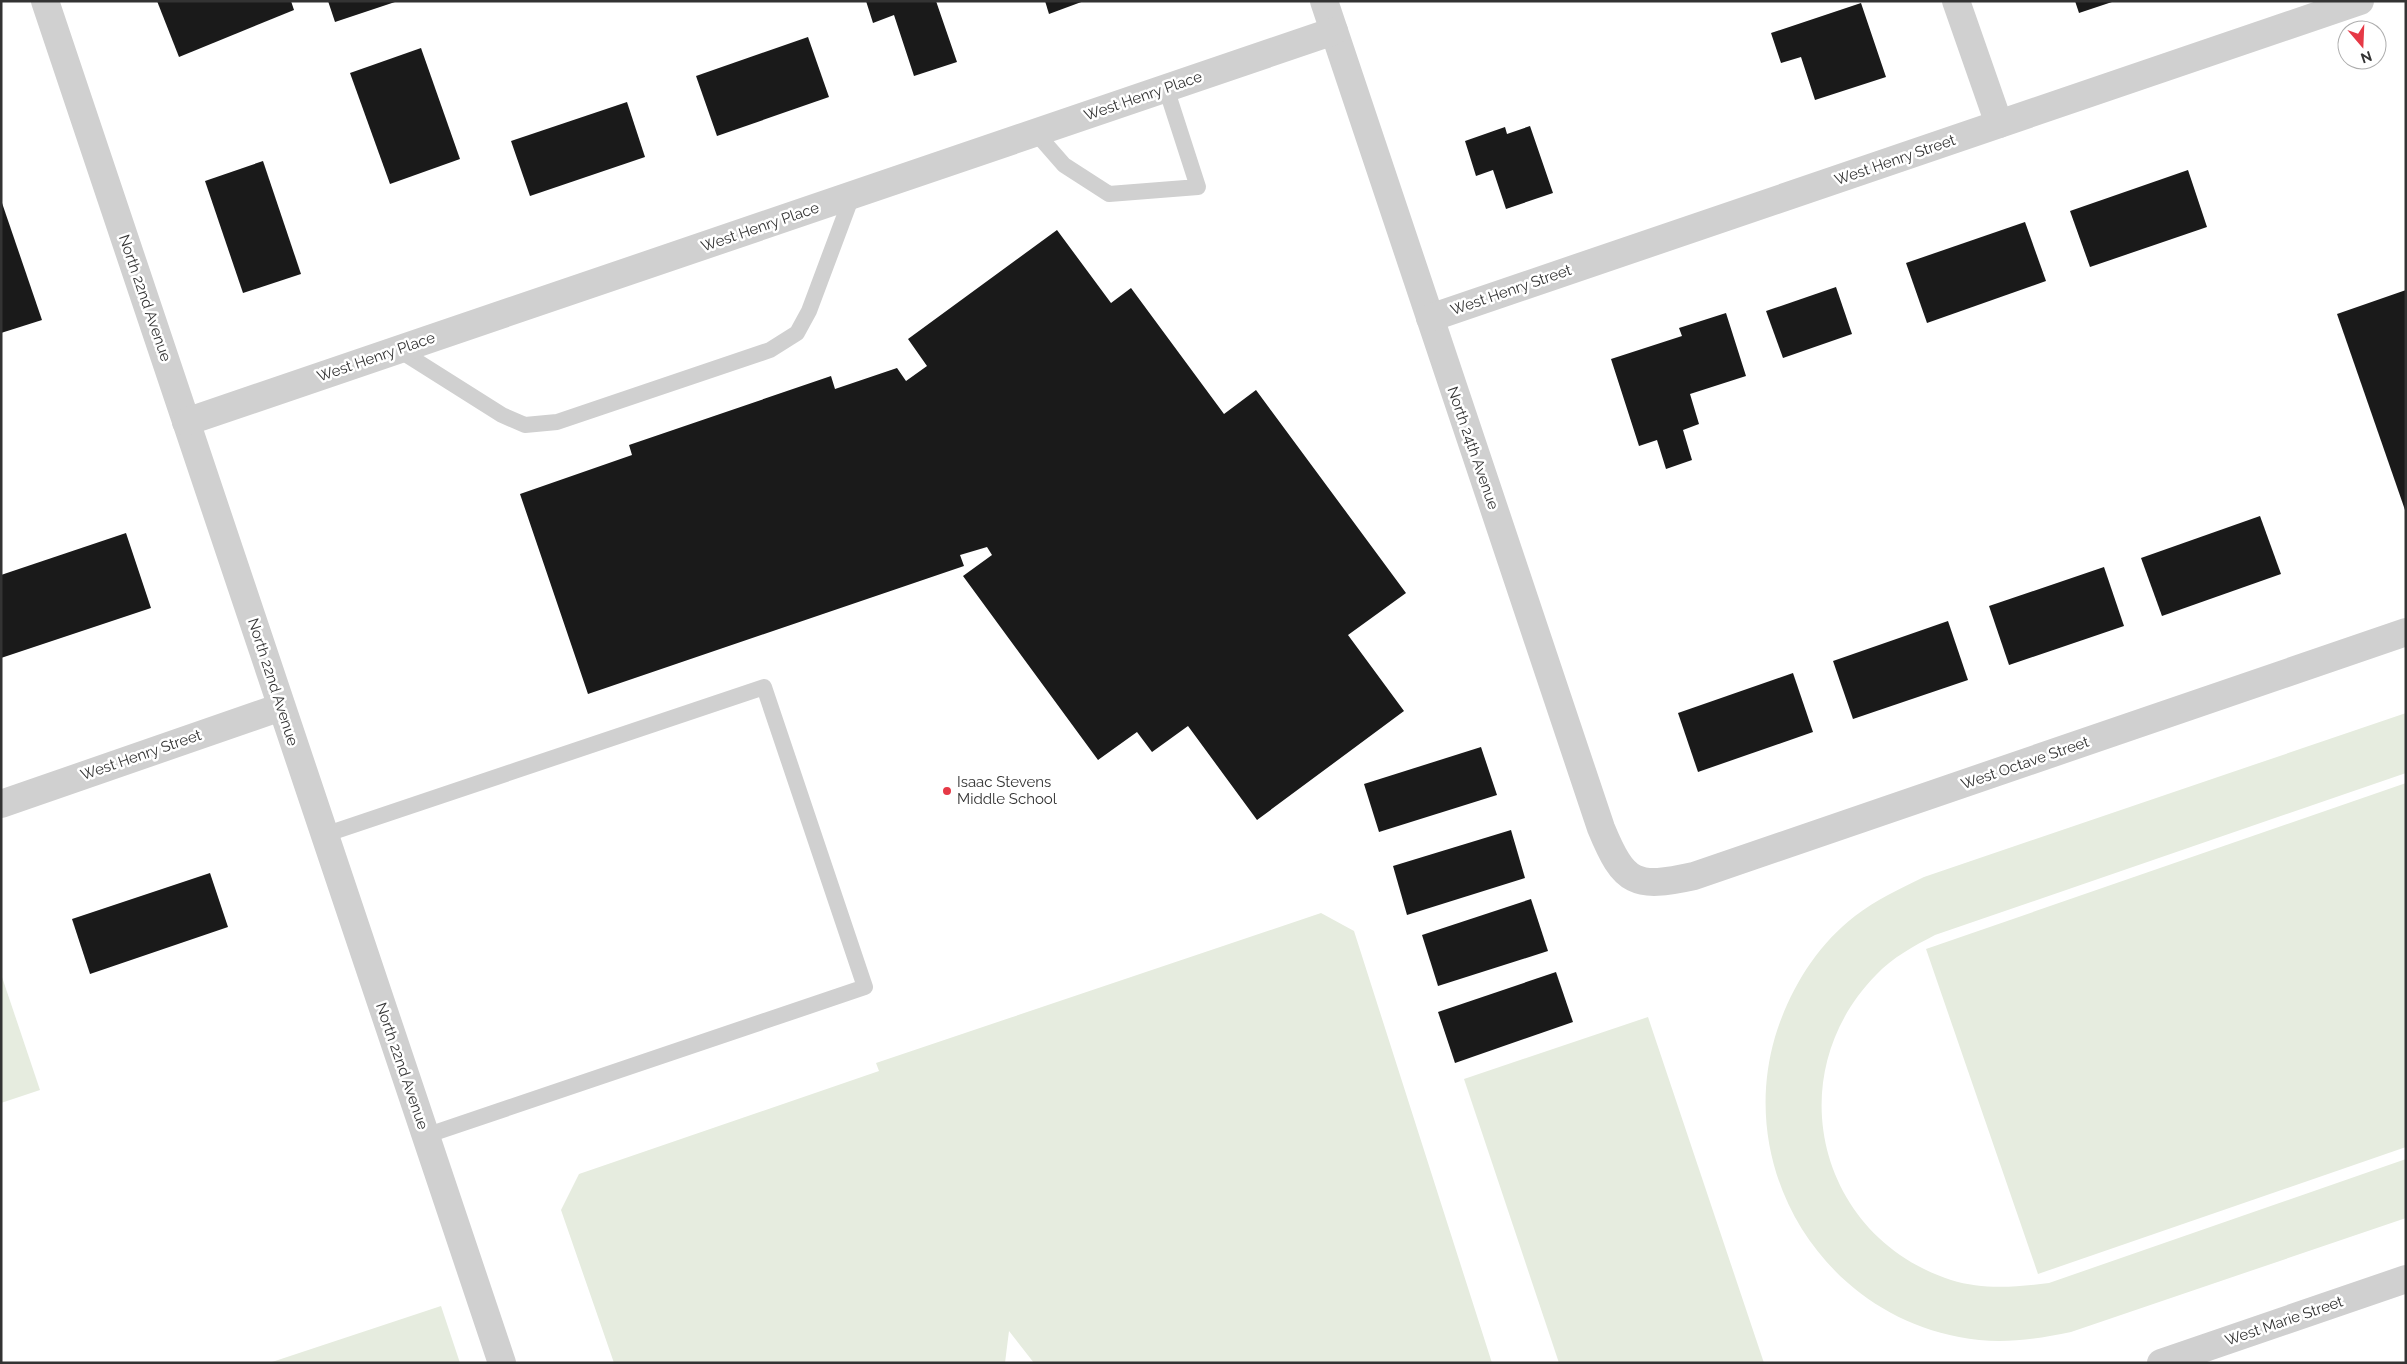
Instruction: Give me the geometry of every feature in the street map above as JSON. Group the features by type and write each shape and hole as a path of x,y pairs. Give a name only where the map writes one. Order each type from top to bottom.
{"street":[{"name":"North 22nd Avenue","path":"45,1 502,1363"},
{"name":"North 24th Avenue","path":"1324,1 1601,828 1609,849 1623,872 1642,882"},
{"path":"1956,1 1999,124"},
{"name":"West Henry Street","path":"1430,318 2360,1"},
{"name":"West Henry Place","path":"186,422 1334,31"},
{"name":"West Octave Street","path":"1642,882 1667,882 1694,876 2406,632"},
{"name":"West Henry Street","path":"1,804 281,707"},
{"name":"West Marie Street","path":"2161,1363 2406,1279"}],"lane":[{"path":"1036,133 1064,165 1109,194 1198,187 1166,88"},
{"path":"399,350 502,415 525,425 557,422 770,350 797,333 809,311 852,196"},
{"path":"324,835 764,687 865,987 425,1136"}],"shaded area":[{"path":"2406,713 2406,773 1935,935 1904,952 1876,975 1846,1015 1828,1059 1822,1104 1827,1149 1843,1191 1869,1228 1906,1259 1951,1280 1963,1283 2000,1287 2049,1283 2406,1159 2406,1218 2071,1332 2015,1340 1987,1341 1959,1337 1910,1322 1867,1298 1830,1266 1801,1228 1780,1184 1768,1137 1766,1087 1775,1037 1796,986 1816,955 1841,928 1871,905 1924,877"},
{"path":"2406,783 2406,1147 2038,1274 1926,949"},
{"path":"1321,913 1354,931 1492,1363 1034,1363 1009,1331 1005,1363 614,1363 561,1210 579,1174 879,1071 876,1063"},
{"path":"1,974 40,1090 1,1103"},
{"path":"1648,1017 1764,1363 1559,1363 1464,1079"},
{"path":"441,1306 460,1363 269,1363"}],"building":[{"path":"157,1 291,1 294,10 179,57"},
{"path":"328,1 395,1 395,2 335,22"},
{"path":"866,1 936,1 957,62 914,76 894,15 873,23"},
{"path":"1045,1 1084,1 1049,14"},
{"path":"2075,1 2112,1 2112,2 2079,13"},
{"path":"1861,3 1886,77 1815,100 1801,57 1781,63 1771,33"},
{"path":"808,37 829,97 717,136 696,76"},
{"path":"421,48 460,159 390,184 350,73"},
{"path":"627,102 645,157 530,196 511,141"},
{"path":"1530,126 1553,193 1506,209 1493,170 1476,176 1465,141 1505,127 1507,134"},
{"path":"263,161 301,274 243,293 205,181"},
{"path":"2188,170 2207,227 2090,267 2070,211"},
{"path":"1,200 42,320 1,333"},
{"path":"2025,222 2046,281 1927,323 1906,263"},
{"path":"1057,230 1111,303 1131,288 1224,414 1256,390 1406,593 1348,635 1404,711 1257,820 1188,726 1152,752 1137,732 1098,760 963,576 992,555 987,547 960,555 964,566 588,694 520,494 632,455 629,445 831,376 835,389 897,368 906,381 927,366 908,339"},
{"path":"1836,287 1852,334 1783,358 1766,311"},
{"path":"2406,290 2406,510 2405,510 2337,314"},
{"path":"1726,313 1746,376 1690,394 1699,424 1683,430 1692,460 1666,469 1657,440 1639,446 1611,359 1682,336 1679,328"},
{"path":"2260,516 2281,574 2162,616 2141,558"},
{"path":"126,533 151,608 1,658 1,575"},
{"path":"2104,567 2124,626 2009,665 1989,606"},
{"path":"1948,621 1968,680 1853,719 1833,661"},
{"path":"1793,673 1813,732 1698,772 1678,713"},
{"path":"1481,747 1497,795 1379,832 1364,784"},
{"path":"1511,830 1525,878 1407,915 1393,866"},
{"path":"210,873 228,927 90,974 72,919"},
{"path":"1531,899 1548,951 1438,986 1422,935"},
{"path":"1556,972 1573,1022 1455,1063 1438,1012"}],"place":[{"name":"Isaac Stevens Middle School","path":"947,791"}]}
